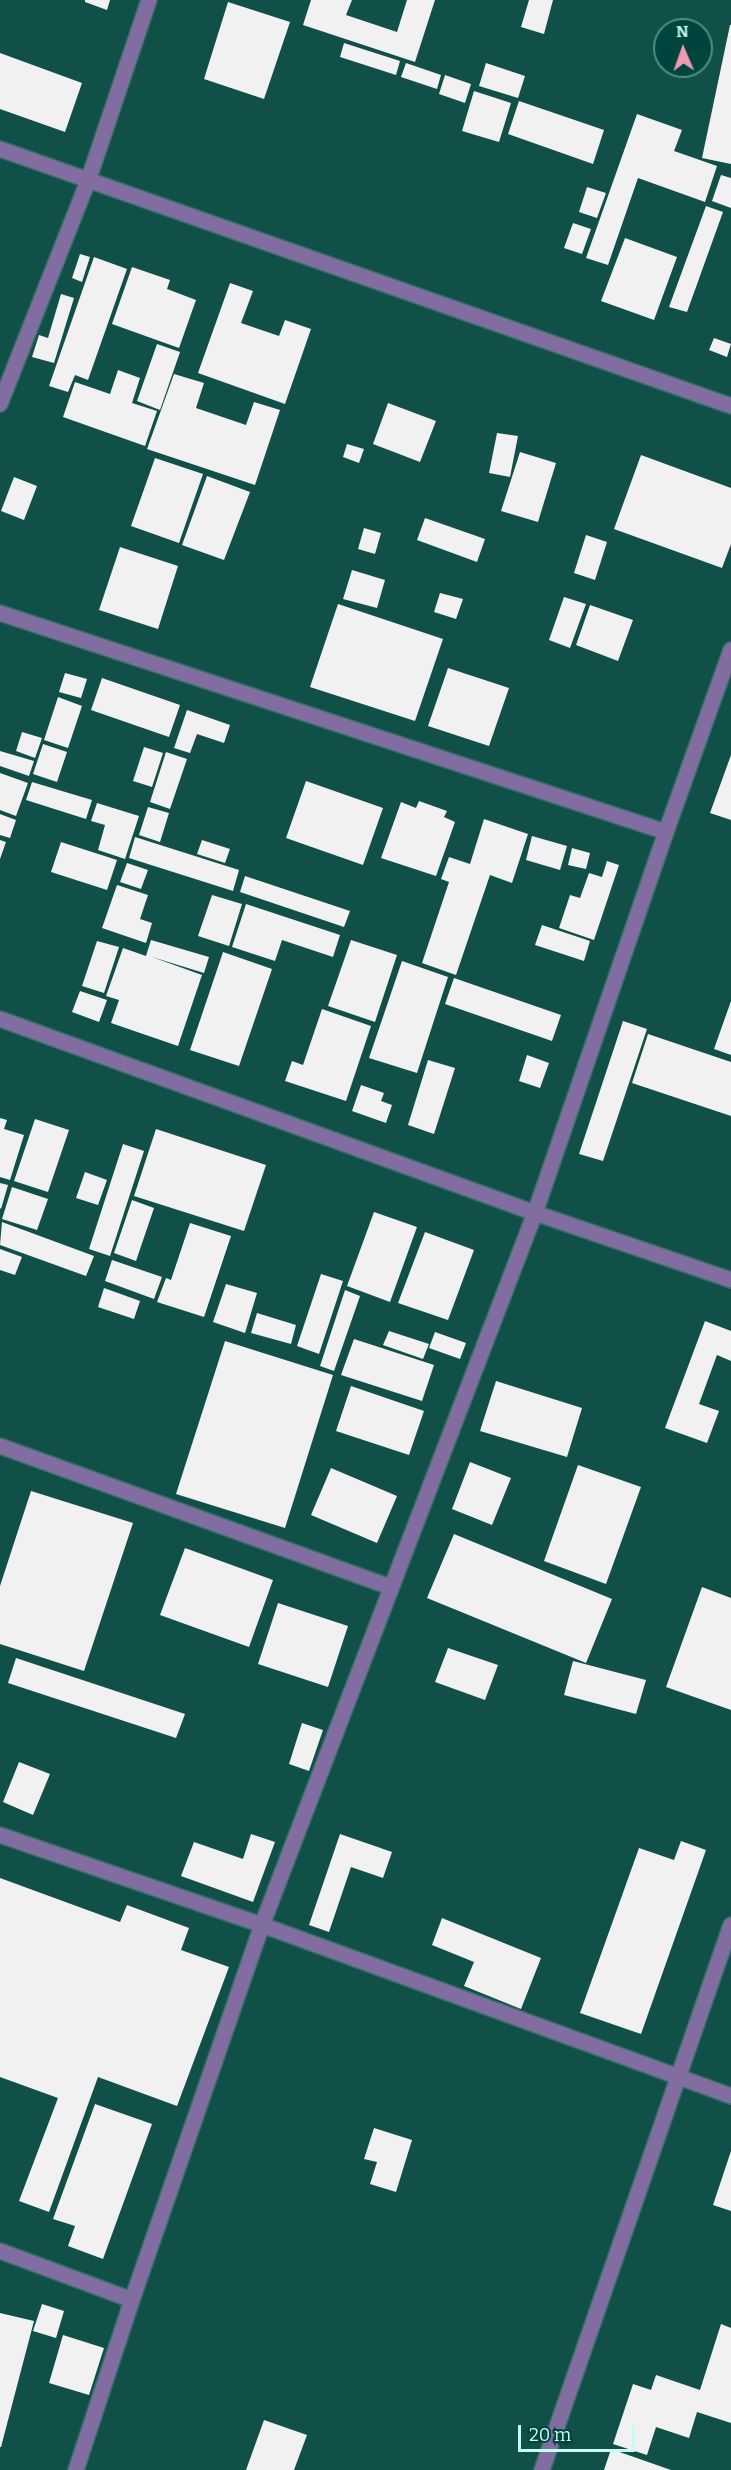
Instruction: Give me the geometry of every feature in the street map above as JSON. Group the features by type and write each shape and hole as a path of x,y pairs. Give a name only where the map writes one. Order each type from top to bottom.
{"street":[{"path":"0,404 88,181 149,0"},
{"path":"0,149 731,406"},
{"path":"0,613 666,832"},
{"path":"76,2470 262,1924 535,1213 731,650"},
{"path":"0,1019 535,1213 731,1280"},
{"path":"0,1446 390,1587"},
{"path":"0,1835 262,1924 731,2096"},
{"path":"542,2470 731,1925"},
{"path":"0,2251 132,2301"}],"building":[{"path":"85,0 110,0 107,10 85,2"},
{"path":"311,0 352,0 346,15 397,32 407,0 435,0 415,62 303,25"},
{"path":"529,0 553,0 544,34 521,27"},
{"path":"228,2 290,22 264,99 204,79"},
{"path":"731,25 731,164 702,158"},
{"path":"344,43 400,61 396,75 340,57"},
{"path":"0,53 82,83 65,132 0,109"},
{"path":"406,63 441,75 437,89 401,77"},
{"path":"486,63 525,76 518,98 479,86"},
{"path":"445,75 471,84 465,103 439,94"},
{"path":"474,91 511,103 499,142 462,131"},
{"path":"519,101 604,130 593,164 508,134"},
{"path":"637,114 682,130 674,151 717,166 705,202 638,178 608,265 586,258"},
{"path":"721,175 731,178 731,208 712,201"},
{"path":"587,187 606,193 597,218 579,212"},
{"path":"706,206 723,212 687,312 669,307"},
{"path":"573,223 591,229 582,254 564,248"},
{"path":"625,238 677,257 654,320 601,301"},
{"path":"80,254 90,257 82,282 72,278"},
{"path":"94,257 127,269 88,380 75,375 68,392 49,386"},
{"path":"132,267 170,280 167,289 196,300 179,348 112,324"},
{"path":"230,283 253,291 241,323 279,336 285,320 311,329 285,404 198,373"},
{"path":"61,294 74,298 54,363 32,357 39,335 48,338"},
{"path":"714,338 731,344 727,357 709,350"},
{"path":"157,344 180,352 160,410 137,401"},
{"path":"118,370 140,378 132,403 157,411 145,446 63,417 75,382 110,394"},
{"path":"174,374 204,383 196,408 246,425 254,402 280,410 255,485 147,449"},
{"path":"388,403 436,421 420,462 373,444"},
{"path":"497,433 518,436 510,477 489,473"},
{"path":"347,444 364,449 359,463 343,457"},
{"path":"520,452 556,463 538,522 501,511"},
{"path":"641,455 731,488 731,544 722,568 614,529"},
{"path":"155,458 203,474 179,543 131,526"},
{"path":"207,476 250,492 224,560 182,545"},
{"path":"14,477 37,486 24,520 1,511"},
{"path":"425,518 485,539 477,562 417,540"},
{"path":"364,528 381,533 375,554 358,549"},
{"path":"586,535 607,542 595,580 574,573"},
{"path":"120,547 178,566 158,629 99,610"},
{"path":"352,570 385,580 377,608 343,599"},
{"path":"440,593 463,599 456,619 434,612"},
{"path":"564,597 586,604 570,648 549,640"},
{"path":"338,604 443,639 415,721 310,687"},
{"path":"590,605 633,620 618,661 576,645"},
{"path":"448,668 509,688 489,746 428,726"},
{"path":"65,673 87,679 81,698 59,692"},
{"path":"102,678 180,705 169,737 91,710"},
{"path":"58,697 82,706 68,748 44,740"},
{"path":"187,710 230,725 224,743 197,734 190,753 174,748"},
{"path":"22,732 42,738 35,758 16,751"},
{"path":"43,744 67,752 57,782 33,774"},
{"path":"144,747 163,753 152,787 133,781"},
{"path":"0,751 34,761 29,776 0,766"},
{"path":"166,752 187,759 170,809 150,802"},
{"path":"731,755 731,820 710,813"},
{"path":"0,773 28,783 16,816 0,810"},
{"path":"306,781 383,808 363,865 286,838"},
{"path":"32,782 92,800 86,819 26,800"},
{"path":"419,801 447,811 444,817 455,822 436,876 381,858 401,802 416,808"},
{"path":"97,803 139,816 125,859 98,850 105,825 91,821"},
{"path":"148,807 169,813 160,842 139,835"},
{"path":"0,814 16,820 10,838 0,835"},
{"path":"484,819 528,834 512,883 490,875 456,975 422,963 449,882 441,879 449,857 470,864"},
{"path":"532,836 567,846 560,870 526,860"},
{"path":"135,837 239,870 233,891 129,858"},
{"path":"0,840 6,842 0,859"},
{"path":"202,840 230,849 225,863 197,854"},
{"path":"61,842 117,860 107,890 51,872"},
{"path":"572,848 590,853 586,869 568,865"},
{"path":"607,861 619,865 594,940 559,928 570,895 580,898 589,873 602,877"},
{"path":"127,863 148,870 141,889 120,882"},
{"path":"245,876 350,911 344,927 240,892"},
{"path":"117,885 148,895 140,919 152,923 146,943 102,928"},
{"path":"212,895 242,904 229,946 198,936"},
{"path":"246,904 340,935 333,957 282,940 275,961 232,947"},
{"path":"542,925 590,941 584,961 535,945"},
{"path":"151,940 209,957 204,973 152,957 202,975 178,1046 111,1023 119,1000 106,996 123,948 146,956"},
{"path":"351,940 397,955 375,1022 328,1006"},
{"path":"97,941 119,947 104,993 82,986"},
{"path":"223,952 272,969 239,1066 190,1050"},
{"path":"402,961 448,977 417,1073 369,1058"},
{"path":"454,978 561,1015 552,1041 445,1004"},
{"path":"80,991 107,1000 99,1022 72,1012"},
{"path":"731,1001 731,1055 714,1049"},
{"path":"322,1009 371,1026 346,1101 285,1081 292,1061 303,1065"},
{"path":"623,1021 647,1029 603,1161 579,1154"},
{"path":"648,1034 731,1062 731,1116 632,1083"},
{"path":"527,1055 549,1063 540,1088 519,1081"},
{"path":"428,1060 455,1068 434,1134 408,1125"},
{"path":"361,1085 384,1093 381,1101 392,1105 386,1123 352,1111"},
{"path":"0,1118 7,1120 4,1129 24,1135 10,1180 0,1177"},
{"path":"35,1119 69,1130 48,1192 14,1181"},
{"path":"156,1129 266,1165 244,1231 134,1196"},
{"path":"123,1144 144,1151 110,1256 89,1249"},
{"path":"85,1172 107,1180 98,1205 76,1198"},
{"path":"0,1183 8,1185 1,1209 0,1208"},
{"path":"12,1187 48,1199 37,1230 2,1219"},
{"path":"132,1200 154,1208 136,1261 114,1253"},
{"path":"374,1212 417,1227 390,1302 347,1286"},
{"path":"2,1222 94,1256 86,1276 0,1245"},
{"path":"190,1223 231,1236 204,1317 157,1302 166,1278 171,1280"},
{"path":"425,1232 474,1250 448,1320 398,1303"},
{"path":"0,1249 22,1257 15,1275 0,1270"},
{"path":"112,1260 162,1277 154,1299 105,1281"},
{"path":"321,1274 343,1281 319,1354 297,1346"},
{"path":"226,1284 257,1293 245,1333 213,1322"},
{"path":"104,1288 140,1301 134,1319 98,1307"},
{"path":"345,1290 360,1296 334,1371 320,1366"},
{"path":"257,1313 296,1325 291,1344 251,1333"},
{"path":"705,1321 731,1331 731,1361 717,1355 699,1404 719,1411 707,1443 665,1428"},
{"path":"389,1331 429,1344 423,1359 383,1345"},
{"path":"435,1332 466,1343 460,1359 429,1348"},
{"path":"354,1339 434,1365 422,1401 341,1375"},
{"path":"225,1341 333,1375 285,1528 176,1494"},
{"path":"496,1381 582,1408 567,1457 480,1431"},
{"path":"351,1386 424,1411 409,1455 336,1431"},
{"path":"470,1462 511,1478 492,1525 452,1509"},
{"path":"578,1465 641,1487 606,1584 544,1561"},
{"path":"331,1468 397,1496 377,1543 311,1515"},
{"path":"31,1491 133,1523 84,1671 0,1644 0,1586"},
{"path":"454,1534 612,1599 586,1663 427,1598"},
{"path":"185,1548 273,1580 249,1647 160,1615"},
{"path":"702,1587 731,1598 731,1710 666,1687"},
{"path":"278,1603 348,1626 328,1687 258,1664"},
{"path":"448,1648 498,1665 485,1700 435,1682"},
{"path":"16,1658 185,1714 176,1738 8,1683"},
{"path":"573,1661 646,1680 636,1714 564,1695"},
{"path":"302,1723 323,1730 309,1771 289,1764"},
{"path":"19,1762 50,1774 33,1815 3,1802"},
{"path":"251,1834 275,1842 253,1902 181,1876 194,1842 243,1859"},
{"path":"340,1834 392,1852 383,1878 351,1867 329,1932 309,1925"},
{"path":"681,1841 706,1850 641,2034 580,2013 639,1848 674,1860"},
{"path":"0,1878 120,1922 127,1905 189,1928 181,1950 229,1967 177,2106 98,2077 49,2212 19,2201 58,2098 0,2077"},
{"path":"442,1918 541,1958 521,2009 464,1986 474,1962 432,1945"},
{"path":"95,2104 152,2124 103,2259 68,2246 75,2226 53,2219"},
{"path":"374,2128 412,2140 396,2192 370,2184 377,2162 364,2159"},
{"path":"731,2151 731,2211 713,2205"},
{"path":"42,2304 64,2311 56,2338 33,2331"},
{"path":"0,2313 34,2321 1,2447 0,2447"},
{"path":"721,2324 731,2328 731,2423 697,2412 689,2438 656,2427 647,2455 613,2444 633,2384 651,2390 656,2375 700,2390"},
{"path":"63,2335 104,2348 89,2395 49,2383"},
{"path":"264,2420 307,2435 294,2470 246,2470"},
{"path":"611,2449 671,2470 604,2470"}]}
